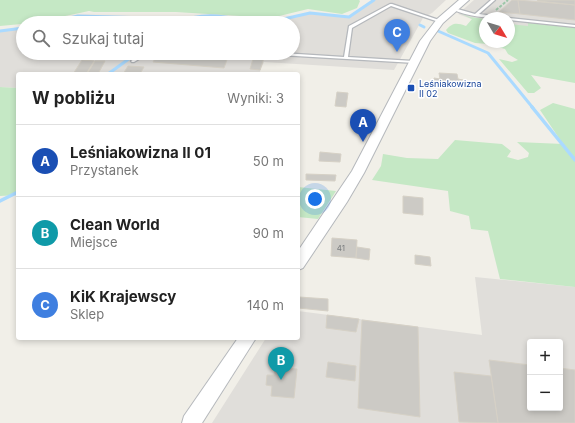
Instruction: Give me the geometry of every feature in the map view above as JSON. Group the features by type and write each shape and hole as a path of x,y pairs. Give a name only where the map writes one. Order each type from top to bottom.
{"street":[{"path":"300,260 353,179 425,41 440,21 464,0"},
{"path":"191,423 247,340"}],"lane":[{"path":"476,15 493,0"},
{"path":"346,58 350,27 391,5 440,21"},
{"path":"454,8 479,15"},
{"path":"515,20 575,26"},
{"path":"300,55 414,62"}],"shaded area":[{"path":"374,0 446,0 432,13 423,18 394,70 264,62 260,72 16,72 16,88 0,87 0,31 16,29 16,60 300,60 300,16 297,16 310,13 349,17"},
{"path":"474,0 575,0 575,35 515,31 515,12 479,12 479,22 458,14"},
{"path":"215,15 221,16 197,16"},
{"path":"475,277 575,287 575,423 212,423 265,340 300,340 300,311 482,335"}],"green space":[{"path":"0,0 360,1 357,8 342,14 308,9 279,16 239,16 176,12 89,11 65,16 16,16 16,24 0,26"},
{"path":"459,13 479,18 479,43 448,33 446,30 453,24 466,26 472,19"},
{"path":"528,23 575,28 575,83 531,75 541,88 534,93 528,93 499,59 512,62 518,60 508,54 505,49 502,48 515,48 515,25 528,26"},
{"path":"0,87 16,88 16,195 0,196"},
{"path":"553,103 575,109 575,287 500,279 488,231 471,229 469,216 450,211 448,191 372,180 381,166 383,154 407,158 438,159 455,140 502,144 511,151 507,157 518,160 528,157 529,153 517,142 563,144 540,110"},
{"path":"300,187 336,191 318,219 300,217"}],"building":[{"path":"512,0 518,0 520,14 515,14 515,12 499,12"},
{"path":"518,0 575,5 575,20 520,14"},
{"path":"537,0 575,0 575,5 538,1"},
{"path":"82,60 94,61 87,72 74,72"},
{"path":"154,60 227,60 224,68 153,62"},
{"path":"253,60 263,60 260,70 250,69"},
{"path":"95,61 105,61 99,72 88,72"},
{"path":"128,66 144,67 141,72 124,72"},
{"path":"439,73 457,74 458,79 463,80 463,85 434,83 434,78 440,79"},
{"path":"337,92 348,93 346,107 335,106"},
{"path":"320,152 341,154 340,162 319,161"},
{"path":"306,174 336,175 335,181 306,180"},
{"path":"403,196 423,198 423,215 403,213"},
{"path":"332,238 357,240 356,258 331,256"},
{"path":"357,247 370,249 369,260 356,258"},
{"path":"415,255 430,257 431,266 415,264"},
{"path":"300,297 328,299 328,311 300,308"},
{"path":"327,315 359,319 356,332 326,328"},
{"path":"362,320 418,327 420,417 358,408"},
{"path":"489,360 527,365 527,411 563,411 563,368 575,370 575,423 498,423"},
{"path":"328,362 356,366 355,381 326,377"},
{"path":"275,367 297,369 294,398 271,396 272,386 266,385 267,375 274,375"},
{"path":"454,372 491,376 498,423 459,422"}],"waterway":[{"path":"297,16 310,13 349,17 374,0"},
{"path":"209,16 220,16"},
{"path":"420,25 424,27"},
{"path":"0,31 16,29"},
{"path":"438,31 488,53 533,108"},
{"path":"111,72 127,60"},
{"path":"532,107 575,160"},
{"path":"0,201 16,193"}],"place":[{"name":"KiK Krajewscy","path":"397,52"},
{"name":"Leśniakowizna II 02","path":"411,88"},
{"name":"Leśniakowizna II 01","path":"363,142"},
{"name":"Clean World","path":"281,380"}]}
